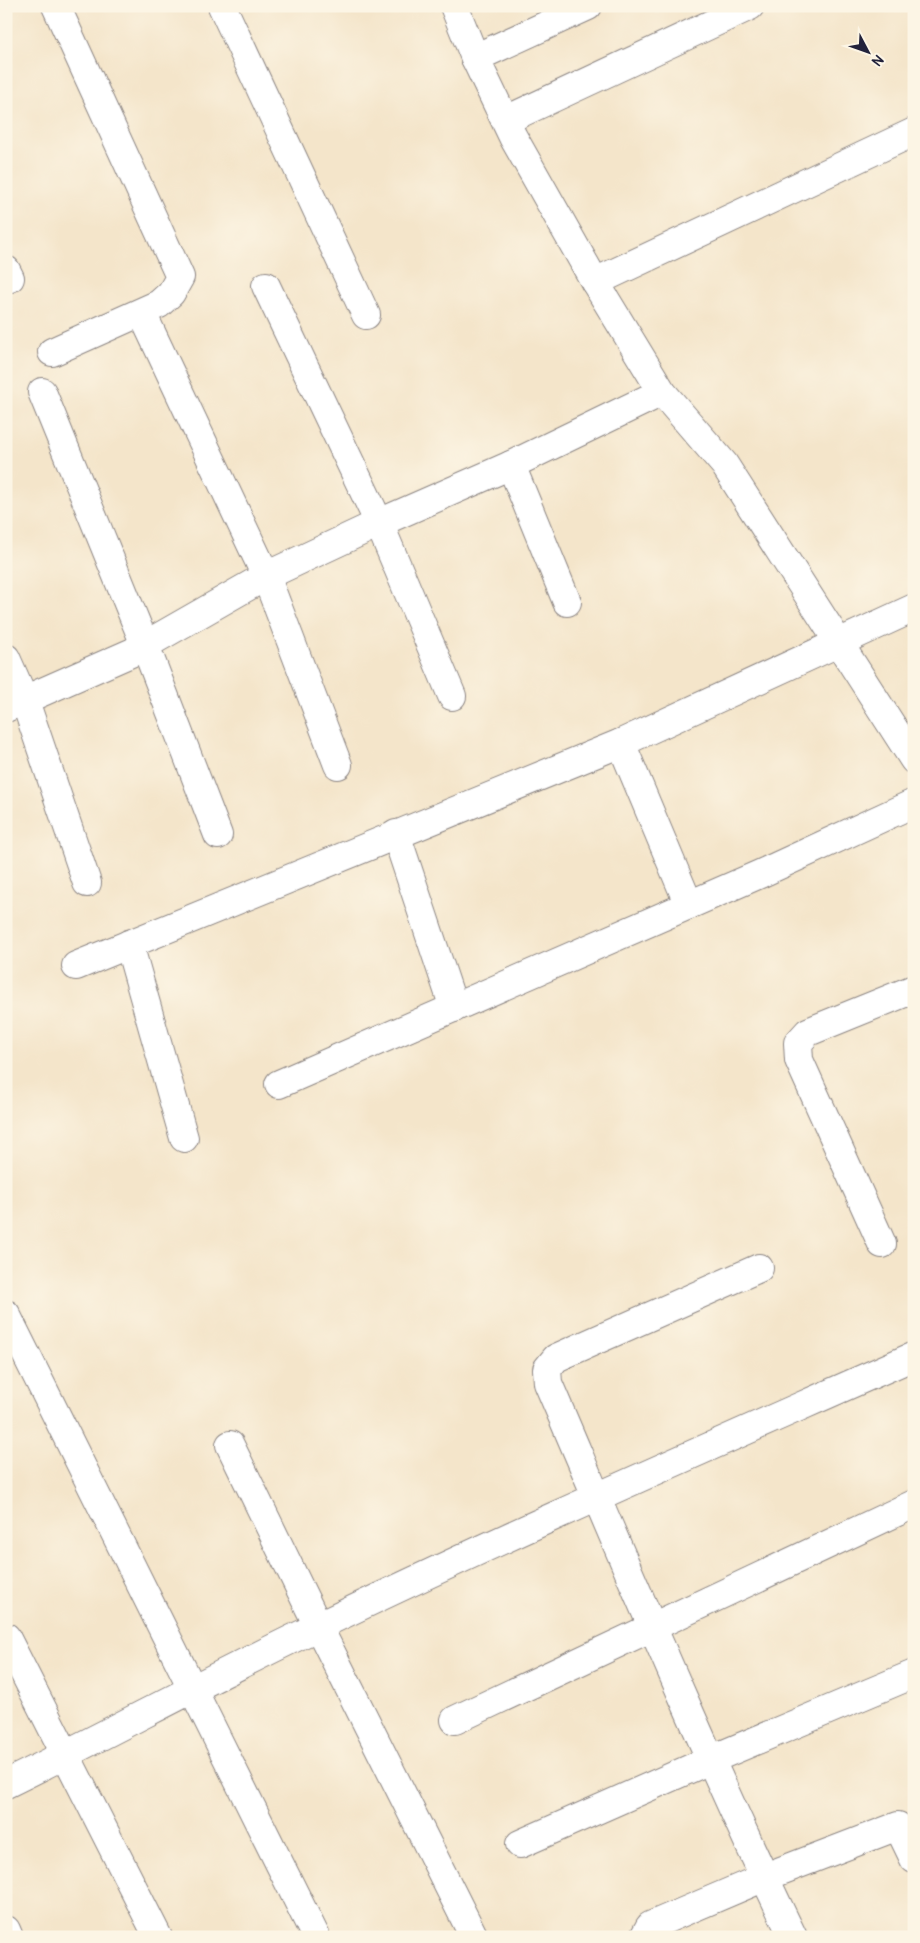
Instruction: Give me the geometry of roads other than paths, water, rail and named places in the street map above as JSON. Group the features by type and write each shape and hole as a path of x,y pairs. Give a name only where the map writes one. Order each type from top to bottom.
{"street":[{"path":"52,352 142,314 160,304 171,293 180,278 56,6"},
{"path":"222,6 366,315"},
{"path":"454,6 475,58 506,120 594,282 662,392 724,464 914,760"},
{"path":"475,58 588,6"},
{"path":"506,120 750,6"},
{"path":"594,282 914,132"},
{"path":"266,286 379,523 452,696"},
{"path":"142,314 266,576 338,766"},
{"path":"42,392 145,645 218,835"},
{"path":"16,704 145,645 266,576 511,464 662,392"},
{"path":"511,464 567,602"},
{"path":"76,966 621,743 914,608"},
{"path":"6,658 16,704 88,884"},
{"path":"621,743 689,905"},
{"path":"279,1084 689,905 914,802"},
{"path":"396,834 454,1008"},
{"path":"129,944 184,1138"},
{"path":"882,1244 799,1060 798,1043 808,1032 914,989"},
{"path":"759,1268 556,1358 547,1369 548,1382 597,1497 764,1877 793,1937"},
{"path":"9,1325 316,1937"},
{"path":"6,1784 66,1755 192,1688 318,1626 597,1497 914,1356"},
{"path":"230,1445 318,1626 474,1937"},
{"path":"455,1720 914,1504"},
{"path":"6,1637 158,1937"},
{"path":"520,1844 712,1759 914,1674"},
{"path":"644,1937 650,1926 764,1877 906,1822 914,1859"},
{"path":"6,1930 9,1937"}]}
